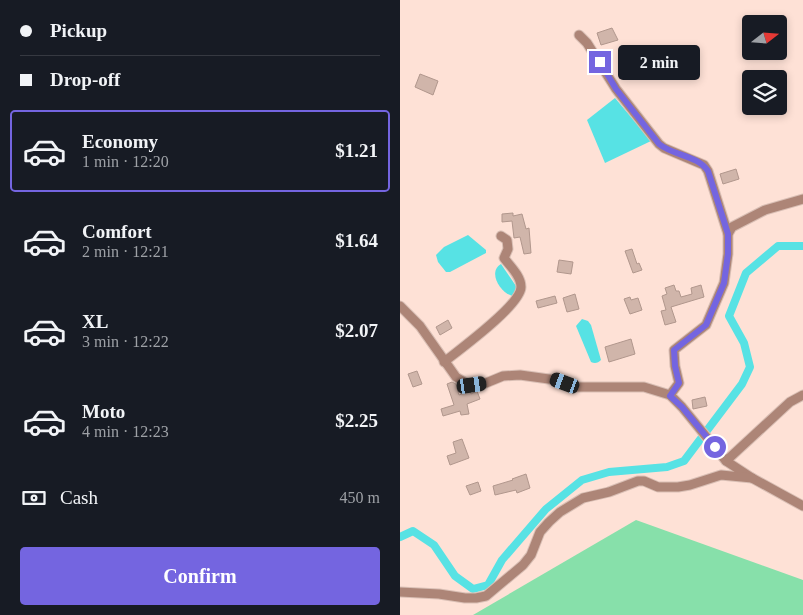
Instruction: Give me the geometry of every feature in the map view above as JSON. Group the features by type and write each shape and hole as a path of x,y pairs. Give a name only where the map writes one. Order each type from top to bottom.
{"street":[{"path":"579,35 587,43 616,89 659,144 664,148 704,165 708,171 728,234 728,254 724,283 706,325 674,350 679,383 670,396"},
{"path":"728,234 732,228 765,210 803,199"},
{"path":"444,362 495,322 522,290 521,280 504,258 508,249 507,240 501,236"},
{"path":"400,306 420,326 444,362 462,382 472,385 486,383 503,376 520,374 556,380 575,386 644,388 670,396 682,407 726,461 752,478 803,506"},
{"path":"726,461 790,402 803,395"},
{"path":"400,592 439,594 465,598 486,596 523,565 531,555 540,532 549,522 560,512 583,498 610,492 638,481 644,481 658,487 678,487 721,475 752,478"}],"green space":[{"path":"636,520 803,580 803,615 473,615"}],"water":[{"path":"615,98 651,141 605,163 587,120"},
{"path":"468,235 486,250 486,253 450,272 446,272 438,262 436,255 444,247"},
{"path":"501,264 516,286 516,293 513,296 500,287 495,277 495,272"},
{"path":"582,319 588,321 591,325 601,360 598,362 591,362 576,326"}],"building":[{"path":"612,28 618,40 601,45 597,33"},
{"path":"420,74 438,81 433,95 415,87"},
{"path":"736,169 739,179 723,184 720,174"},
{"path":"513,213 513,216 522,214 526,229 529,228 531,253 524,254 520,237 514,238 512,221 502,222 502,214"},
{"path":"632,249 637,264 639,263 642,270 633,273 625,251"},
{"path":"559,260 573,262 571,274 557,272"},
{"path":"674,285 681,297 692,294 691,288 701,285 704,297 671,307 676,322 665,325 661,311 666,310 662,296 667,294 665,288"},
{"path":"575,294 579,309 567,312 563,298"},
{"path":"555,296 557,303 538,308 536,301"},
{"path":"630,297 631,300 638,298 642,310 630,314 624,299"},
{"path":"448,320 452,328 440,335 436,327"},
{"path":"631,339 635,354 609,362 605,347"},
{"path":"417,371 422,384 413,387 408,374"},
{"path":"452,382 456,384 459,395 470,391 471,394 477,391 480,399 467,404 469,414 461,415 460,411 443,416 441,409 454,405 447,384"},
{"path":"705,397 707,406 693,409 692,400"},
{"path":"462,439 469,458 450,465 447,456 456,453 453,442"},
{"path":"526,474 530,488 517,493 516,490 495,495 493,486"},
{"path":"478,482 481,491 470,495 466,486"}],"waterway":[{"path":"400,537 413,531 434,545 455,576 473,589 488,585 502,560 546,509 582,480 609,472 667,467 684,461 742,384 750,367 744,343 729,316 746,273 778,246 803,246"}],"route":[{"path":"600,62 616,89 659,144 664,148 704,165 708,171 728,234 728,254 724,283 706,325 674,350 679,383 670,396 682,407 715,447"}]}
